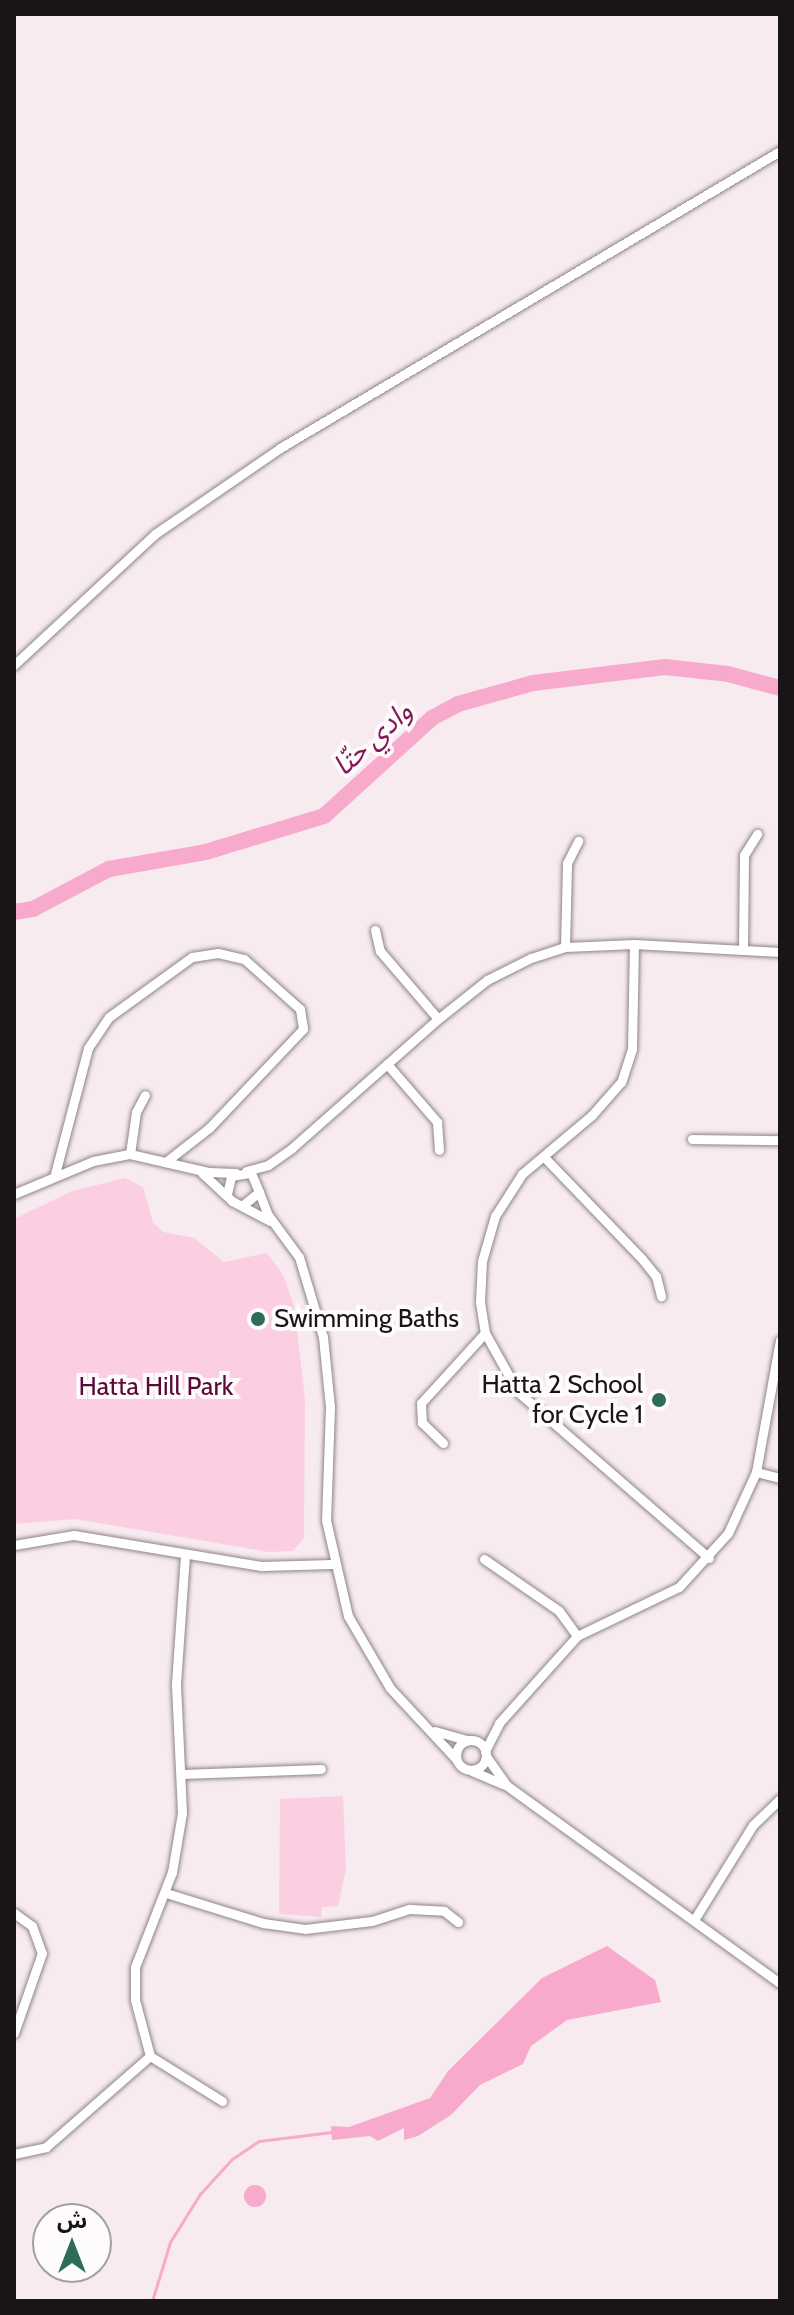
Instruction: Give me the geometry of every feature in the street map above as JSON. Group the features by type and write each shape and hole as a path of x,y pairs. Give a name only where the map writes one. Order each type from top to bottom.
{"street":[{"path":"14,665 155,534 280,448 780,151"},
{"path":"743,950 744,855 757,834"},
{"path":"565,947 567,863 578,841"},
{"path":"375,930 380,951 438,1019"},
{"path":"634,944 632,1049 627,1069 607,1101 522,1174 495,1216 482,1261 485,1333 518,1392 709,1558"},
{"path":"229,1197 228,1180 241,1172 268,1165 487,980 565,947 634,944 780,952"},
{"path":"55,1174 88,1048 109,1017 192,957 218,953 244,959 300,1009 303,1029 209,1128 168,1160"},
{"path":"387,1064 437,1122 439,1150"},
{"path":"130,1154 136,1112 145,1095"},
{"path":"692,1139 780,1140"},
{"path":"14,1194 55,1174 130,1154 168,1160 197,1169 241,1172 259,1189 273,1222 299,1257 323,1337 330,1407 326,1520 332,1564 348,1616 370,1657 428,1728 470,1771 506,1785 780,1983"},
{"path":"544,1157 642,1259 656,1276 661,1296"},
{"path":"243,1205 259,1189 268,1165"},
{"path":"197,1169 229,1197 273,1222"},
{"path":"443,1443 422,1423 421,1403 485,1333"},
{"path":"456,1759 458,1748 499,1723 577,1636 679,1587 709,1558 728,1533 756,1472 780,1340"},
{"path":"756,1472 780,1478"},
{"path":"14,1545 74,1535 185,1555 289,1568 332,1564"},
{"path":"185,1555 176,1685 182,1813 166,1893 135,1967 135,2000 150,2056 222,2101"},
{"path":"484,1559 559,1611 577,1636"},
{"path":"470,1771 481,1767 499,1723"},
{"path":"428,1728 469,1740 486,1754 506,1785"},
{"path":"182,1774 321,1769"},
{"path":"694,1920 757,1819 780,1799"},
{"path":"166,1893 263,1923 305,1929 372,1921 410,1909 444,1911 458,1922"},
{"path":"14,1913 32,1926 42,1953 14,2033"},
{"path":"14,2154 46,2147 150,2056"}],"green space":[{"name":"Hatta Hill Park","path":"125,1178 143,1187 153,1222 163,1232 194,1238 224,1262 267,1253 283,1275 294,1306 305,1399 304,1538 293,1551 269,1552 75,1519 14,1524 14,1219 72,1191"},
{"path":"343,1796 346,1869 338,1906 322,1907 321,1917 279,1914 280,1799"}],"shaded area":[{"path":"607,1946 655,1980 661,2002 567,2020 531,2046 523,2064 480,2085 451,2115 418,2136 404,2140 404,2128 378,2141 370,2136 332,2140 331,2126 349,2127 430,2098 448,2071 542,1978"},
{"path":"251,2185 259,2185 266,2196 259,2207 251,2207 244,2200 244,2192"}],"waterway":[{"name":"وادي حتّا","path":"14,912 33,909 109,869 206,852 324,816 432,718 458,704 533,683 665,667 728,674 780,688"},
{"path":"152,2301 170,2242 200,2194 232,2159 259,2141 331,2132"}],"place":[{"name":"Swimming Baths","path":"258,1319"},
{"name":"Hatta 2 School for Cycle 1","path":"659,1400"}]}
